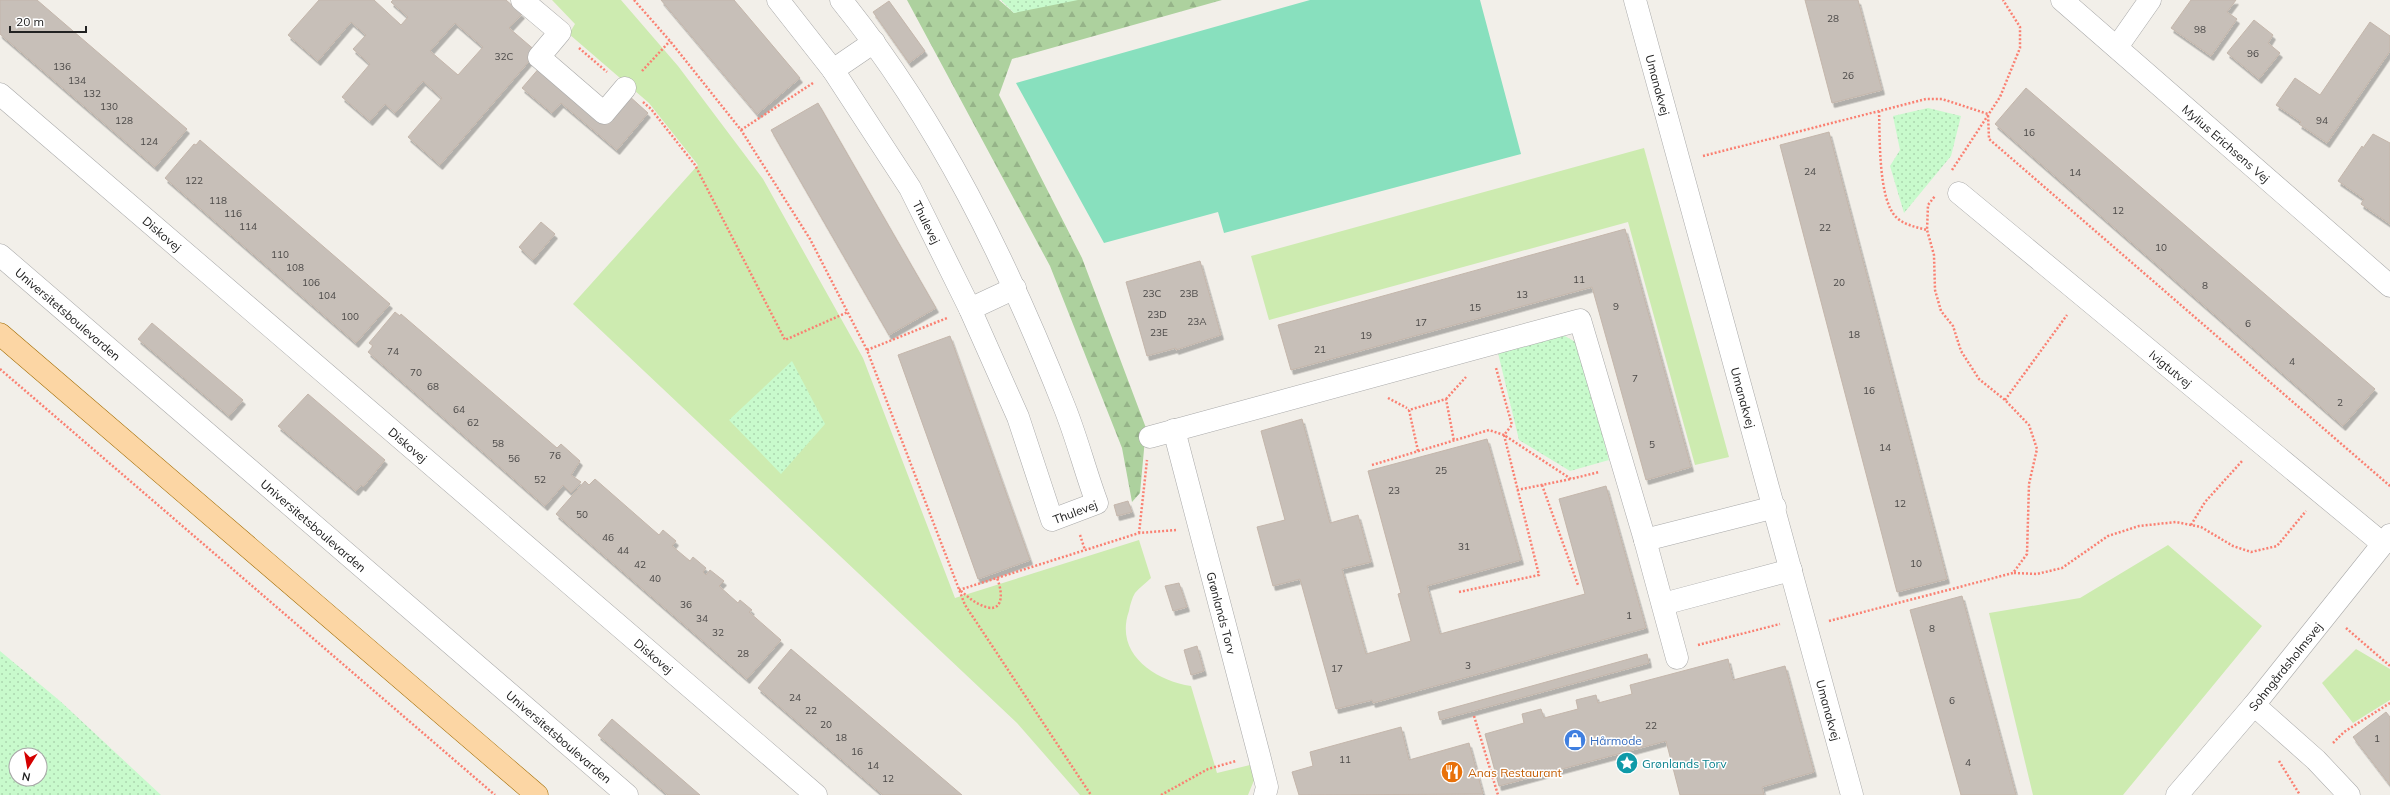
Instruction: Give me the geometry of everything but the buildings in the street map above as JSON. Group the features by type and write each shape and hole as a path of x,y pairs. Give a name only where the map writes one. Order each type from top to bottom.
{"main road":[{"path":"0,334 537,795"}],"street":[{"name":"Thulevej","path":"778,0 833,70 910,188 970,309 1018,417 1052,520 1097,503 1065,408 1015,288 952,162 874,42 841,0"},
{"name":"Umanakvej","path":"1635,0 1775,507 1852,795"},
{"name":"Mylius Erichsens Vej","path":"2062,0 2390,286"},
{"path":"2117,47 2150,0"},
{"path":"524,1 560,32 539,57 604,113 625,88"},
{"path":"833,70 874,42"},
{"name":"Diskovej","path":"0,94 816,795"},
{"name":"Ivigtutvej","path":"1959,193 2321,492 2386,539"},
{"name":"Universitetsboulevarden","path":"0,255 627,795"},
{"path":"970,309 1015,288"},
{"path":"1150,437 1580,320 1646,540 1677,655"},
{"name":"Grønlands Torv","path":"1174,430 1267,787 1265,795"},
{"path":"1646,540 1775,507"},
{"name":"Sohngårdsholmsvej","path":"2177,795 2254,705 2386,539"},
{"path":"1663,604 1791,570"},
{"path":"2254,705 2316,760 2349,795"}],"path":[{"path":"634,0 670,40 741,130 810,239 867,350 965,605 1091,795"},
{"path":"1950,174 2000,97 2020,48 2020,27 2003,0"},
{"path":"560,32 651,109 695,165 785,340 848,312"},
{"path":"625,88 670,40"},
{"path":"741,130 833,70"},
{"path":"1879,111 1881,174 1888,202 1895,216 1909,225 1927,230"},
{"path":"1937,193 1928,205 1927,230 1934,254 1935,290 1941,311 1953,326 1961,352 1979,379 2005,400 2029,425 2037,449 2029,484 2027,554 2013,573"},
{"path":"2005,400 2082,295"},
{"path":"867,350 970,309"},
{"path":"1490,344 1512,425 1504,435"},
{"path":"0,369 495,795"},
{"path":"1418,452 1409,410 1446,399 1454,441"},
{"path":"1372,465 1489,430 1504,435 1571,479"},
{"path":"1459,592 1538,575 1504,435"},
{"path":"1139,533 1150,437"},
{"path":"2191,525 2204,502 2260,442"},
{"path":"1517,490 1571,479 1623,465"},
{"path":"1542,485 1578,585"},
{"path":"1677,655 1805,622 2013,573 2037,574 2062,568 2108,536 2139,526 2176,522 2201,527 2232,546 2251,552 2277,546 2321,492"},
{"path":"959,590 1139,533 1169,532 1198,523"},
{"path":"959,590 978,604 990,607 996,606 1002,598 1002,591 998,578"},
{"path":"2328,612 2390,666"},
{"path":"2316,760 2344,732 2390,703"},
{"path":"1474,716 1498,795"},
{"path":"1161,795 1208,769 1259,755"},
{"path":"2275,755 2300,795"}],"green space":[{"path":"552,0 621,0 678,66 763,179 863,358 955,598 1139,540 1151,578 1135,593 1130,606 1126,626 1127,640 1132,652 1140,662 1151,671 1177,683 1191,686 1217,773 1250,765 1255,778 1248,795 1080,795 1017,723 573,304 698,165 649,103 569,34 575,24"},
{"path":"907,0 999,0 1014,13 1054,0 1222,0 1012,59 999,95 1082,258 1146,428 1140,493 1132,502 1122,448 1050,266"},
{"path":"1001,0 1078,0 1014,13"},
{"path":"1310,0 1480,0 1521,154 1224,233 1218,212 1104,243 1016,83"},
{"path":"1928,108 1961,116 1951,156 1904,213 1890,166 1900,150 1893,116"},
{"path":"1644,148 1729,457 1695,465 1628,222 1269,320 1251,256"},
{"path":"1563,335 1579,344 1609,460 1570,471 1519,440 1498,353"},
{"path":"792,361 825,424 781,474 729,420"},
{"path":"2168,545 2262,626 2123,795 2033,795 1989,613 2080,598"},
{"path":"2356,649 2390,669 2390,700 2353,723 2322,683"},
{"path":"0,651 60,701 161,795 0,795"}],"place":[{"name":"Hårmode","path":"1575,740"},
{"name":"Grønlands Torv","path":"1627,763"},
{"name":"Anas Restaurant","path":"1452,772"}]}
